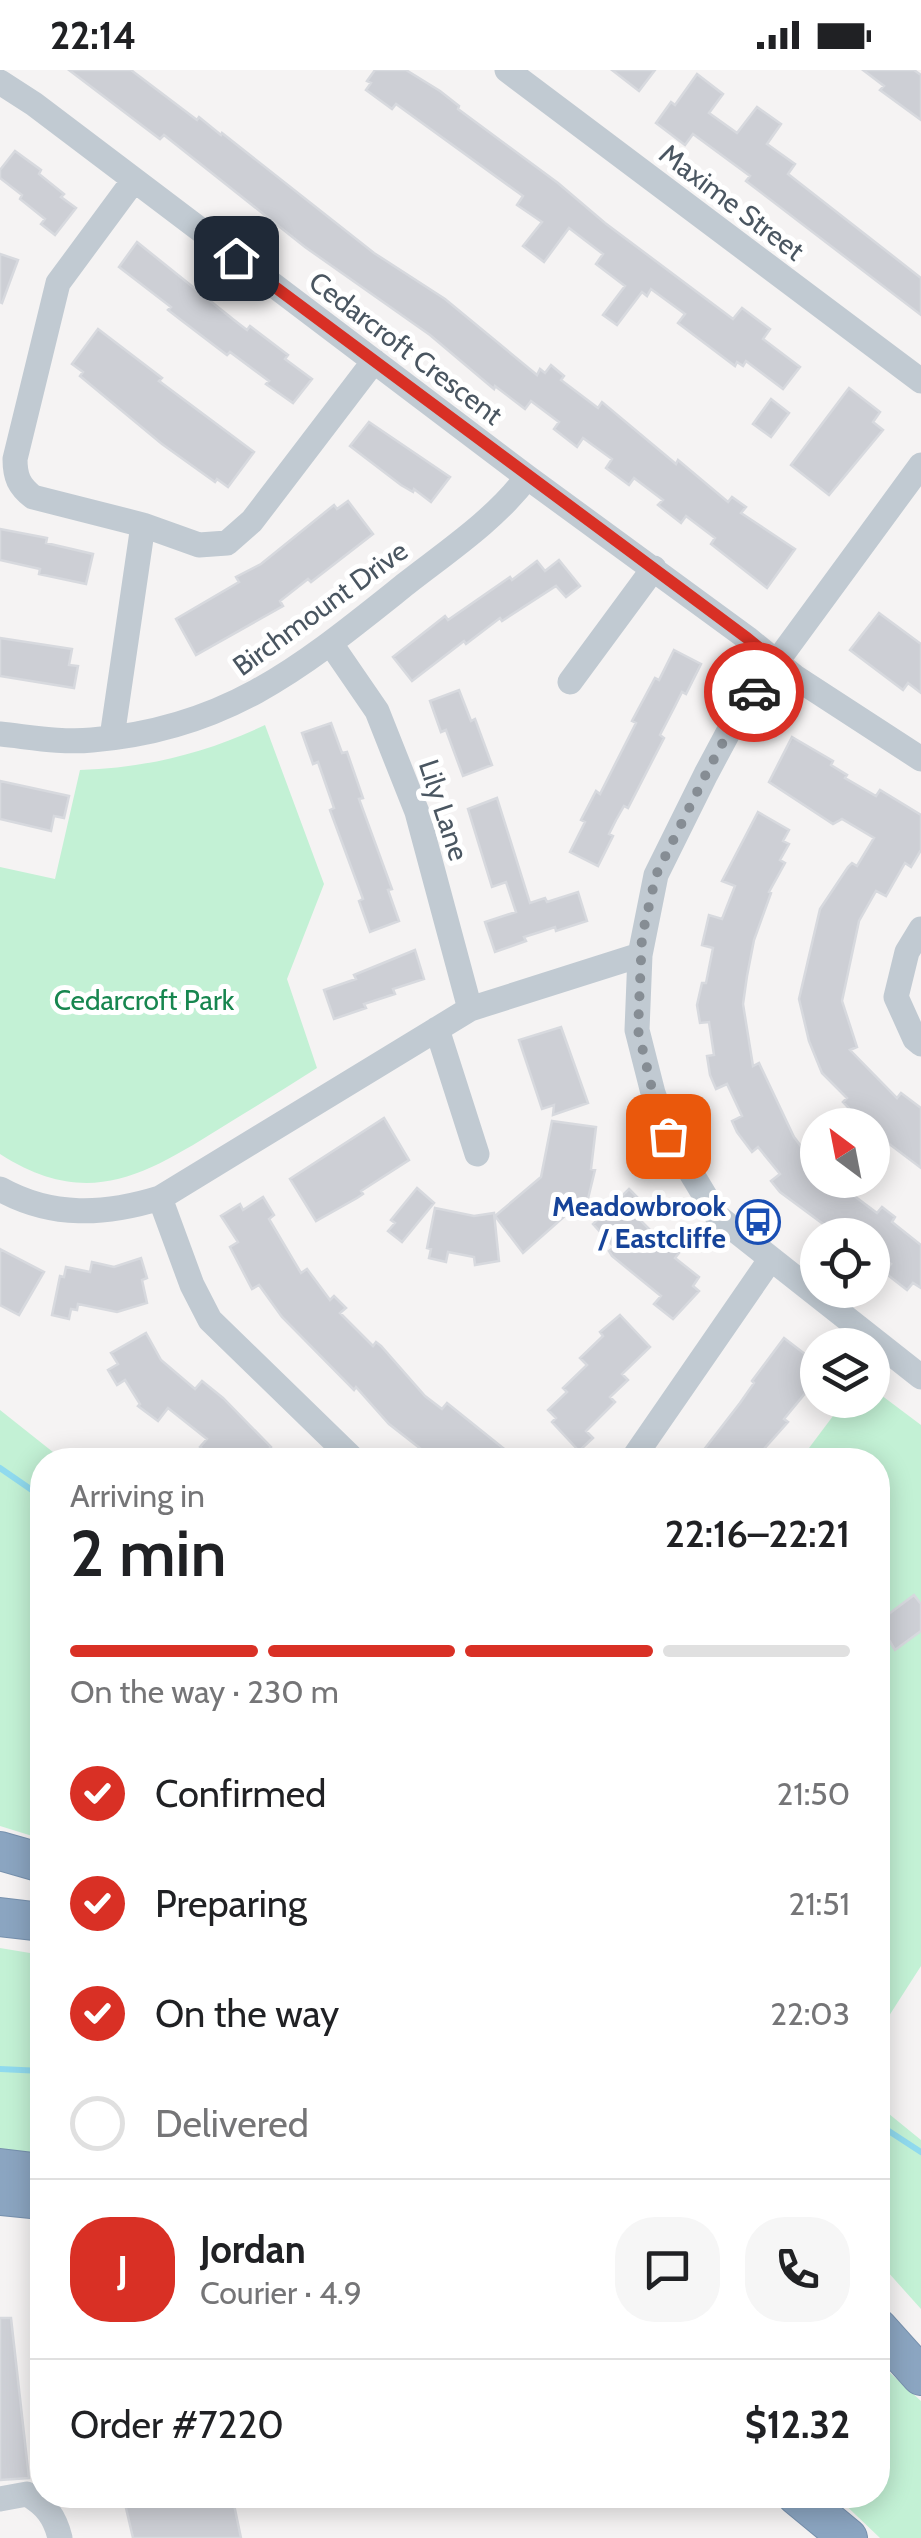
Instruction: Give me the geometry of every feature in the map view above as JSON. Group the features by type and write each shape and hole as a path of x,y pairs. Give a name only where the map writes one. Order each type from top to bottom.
{"highway":[{"path":"0,1851 30,1860"},
{"path":"0,1917 30,1921"},
{"path":"0,2168 30,2172"},
{"path":"0,2196 30,2199"},
{"path":"890,2341 921,2376"},
{"path":"812,2508 848,2538"}],"street":[{"name":"Maxime Street","path":"507,70 921,381"},
{"name":"Cedarcroft Crescent","path":"0,82 776,662 921,759"},
{"path":"134,180 58,282 16,459 15,476 23,489 34,497 199,544 227,543 252,520 374,361"},
{"path":"921,465 737,716 656,875 640,955 638,1030 668,1136 717,1216 921,1377"},
{"name":"Birchmount Drive","path":"0,734 64,740 112,737 192,723 243,701 331,644 514,495 527,477"},
{"path":"112,737 143,525"},
{"path":"570,682 654,568"},
{"name":"Lily Lane","path":"331,644 377,711 417,812 470,1009"},
{"path":"921,929 907,952 896,997 914,1040 921,1044"},
{"path":"0,1189 26,1203 80,1213 124,1209 160,1198 470,1009 640,955"},
{"path":"437,1029 477,1154"},
{"path":"160,1198 192,1285 210,1320 342,1448"},
{"path":"640,1448 770,1260"},
{"path":"0,2498 30,2495"},
{"path":"46,2508 56,2522 60,2538"}],"green space":[{"name":"Cedarcroft Park","path":"265,725 324,884 287,979 317,1068 191,1146 139,1173 87,1183 60,1180 31,1171 0,1154 0,867 55,879 80,770 175,757"},
{"path":"890,1402 921,1425 921,1966 890,2014 890,1448 809,1448 832,1418 890,1418"},
{"path":"0,1410 48,1448 30,1448 30,1835 0,1826"},
{"path":"0,1948 30,1953 30,2154 0,2149"},
{"path":"890,2115 921,2140 921,2309 890,2274"},
{"path":"890,2373 921,2401 921,2538 880,2538 849,2508 890,2508"}],"building":[{"path":"69,70 131,70 197,120 199,117 222,133 374,253 445,299 537,375 540,369 545,373 551,365 564,376 561,380 598,408 602,402 676,464 678,460 728,502 732,497 746,507 741,513 795,549 767,588 711,544 715,538 686,516 681,523 658,505 663,500 634,478 629,485 606,468 612,459 583,438 577,447 554,429 559,422 531,401 525,409 495,386 494,389 430,335 305,247 164,135 160,139"},
{"path":"375,70 406,70 440,91 458,109 733,319 742,308 770,329 763,339 800,367 783,389 746,361 743,366 737,362 735,366 678,323 685,314 651,289 647,296 642,292 617,325 603,315 625,286 596,264 603,254 569,228 544,262 523,246 542,222 517,205 523,196 396,104 392,109 366,90"},
{"path":"612,70 655,70 639,91"},
{"path":"863,70 914,70 921,75 921,120 880,90 884,86"},
{"path":"697,74 723,94 709,113 737,133 757,107 781,124 767,144 795,164 788,174 921,278 921,315 746,181 750,176 693,134 685,145 656,123 671,102 675,105"},
{"path":"15,151 41,170 39,174 76,208 55,235 41,224 45,219 20,199 22,195 0,178 0,170"},
{"path":"137,242 247,330 250,326 288,355 285,359 312,379 293,403 266,384 269,381 168,310 171,307 119,267"},
{"path":"0,254 18,260 2,303 0,302"},
{"path":"98,329 162,378 159,381 254,452 228,487 162,444 80,376 83,372 72,364"},
{"path":"849,388 880,412 873,422 883,430 829,495 791,465"},
{"path":"771,399 789,413 771,437 753,424"},
{"path":"369,422 450,477 431,502 401,485 350,446"},
{"path":"348,501 373,534 280,601 283,606 196,655 176,619 239,582 236,577 261,564 334,505 337,509"},
{"path":"0,529 47,538 46,543 93,554 86,584 39,574 40,569 0,560"},
{"path":"559,560 580,586 566,597 556,586 502,621 500,618 466,644 464,641 412,681 393,657 445,616 448,620 537,561 545,571"},
{"path":"879,613 921,644 921,693 908,683 903,690 850,650"},
{"path":"0,638 72,649 69,665 78,666 74,688 0,676"},
{"path":"674,650 701,664 660,735 664,738 628,808 624,806 616,820 609,834 613,836 598,866 570,852 585,822 581,820 596,791 600,794 636,723 632,721"},
{"path":"459,690 492,765 463,776 430,701"},
{"path":"331,723 342,753 347,752 363,798 359,799 392,889 388,890 399,921 370,932 359,901 363,899 330,810 334,808 318,762 313,764 302,733"},
{"path":"792,737 833,761 831,765 847,775 845,778 876,796 880,790 921,815 921,850 911,867 905,863 886,896 876,891 859,921 842,1001 857,1047 850,1050 897,1098 901,1093 921,1108 921,1168 890,1145 890,1108 849,1108 843,1102 847,1098 822,1073 799,999 820,909 848,867 852,863 857,866 874,838 842,819 833,824 769,782"},
{"path":"0,781 69,796 64,818 54,816 51,831 0,819"},
{"path":"497,798 530,903 578,892 587,921 524,937 526,941 495,952 485,922 516,912 506,882 492,887 468,809"},
{"path":"758,812 789,830 783,841 789,844 780,860 785,863 769,892 747,976 743,1004 753,1066 759,1063 800,1145 800,1198 857,1198 877,1213 882,1207 895,1217 892,1222 921,1245 921,1288 913,1283 907,1290 890,1277 890,1218 815,1218 780,1192 771,1181 780,1174 758,1147 752,1152 737,1132 732,1121 742,1116 727,1084 716,1089 710,1075 707,1056 714,1055 709,1022 700,1023 697,1005 713,948 702,945 709,915 722,919 735,886 722,881"},
{"path":"415,950 424,979 393,989 395,994 334,1019 324,990"},
{"path":"561,1027 588,1103 553,1115 554,1105 542,1109 519,1040"},
{"path":"384,1118 409,1160 361,1191 363,1194 357,1198 316,1221 290,1179"},
{"path":"552,1121 596,1127 591,1169 595,1170 584,1215 576,1206 523,1253 495,1216 541,1177"},
{"path":"417,1188 434,1203 402,1242 388,1231 395,1223 391,1220"},
{"path":"629,1189 642,1202 635,1209 641,1216 638,1218 679,1253 675,1258 699,1277 693,1286 699,1291 673,1319 654,1304 661,1296 612,1256 609,1251 614,1247 593,1224"},
{"path":"263,1197 274,1215 269,1219 301,1273 307,1269 330,1300 334,1296 346,1308 340,1313 373,1346 376,1342 381,1346 425,1396 442,1409 447,1403 503,1448 420,1448 389,1424 282,1317 259,1285 252,1289 230,1247 238,1242 221,1216 240,1204 243,1210"},
{"path":"435,1208 474,1216 494,1213 499,1261 475,1265 474,1257 448,1252 446,1262 429,1258 431,1249 427,1248"},
{"path":"0,1249 44,1272 19,1315 0,1305"},
{"path":"141,1258 147,1278 142,1280 147,1303 117,1312 78,1304 77,1310 71,1309 69,1319 52,1315 60,1276 64,1277 66,1267 90,1272 92,1262 114,1267"},
{"path":"620,1315 650,1347 622,1374 628,1380 610,1397 615,1402 586,1431 593,1438 582,1448 576,1448 552,1422 556,1418 548,1410 567,1392 563,1388 587,1365 580,1358 603,1336 600,1332"},
{"path":"146,1333 161,1360 195,1389 202,1381 271,1447 201,1448 207,1439 168,1408 158,1421 138,1406 125,1380 117,1385 108,1370 118,1364 111,1353"},
{"path":"784,1338 800,1350 800,1400 784,1419 788,1422 765,1448 705,1448 740,1403"},
{"path":"914,1595 921,1604 921,1631 895,1650 890,1642 890,1613"},
{"path":"0,2318 11,2318 29,2478 0,2480"},
{"path":"126,2508 235,2508 241,2538 133,2538"}],"waterway":[{"path":"0,1468 30,1489"},
{"path":"0,2069 30,2070"},
{"path":"890,2132 921,2152"}],"way so far":[{"path":"668,1136 638,1030 642,936 656,875 737,716 754,692"}],"place":[{"name":"Meadowbrook / Eastcliffe","path":"758,1222"}],"route":[{"path":"236,258 776,662 754,692"}]}
